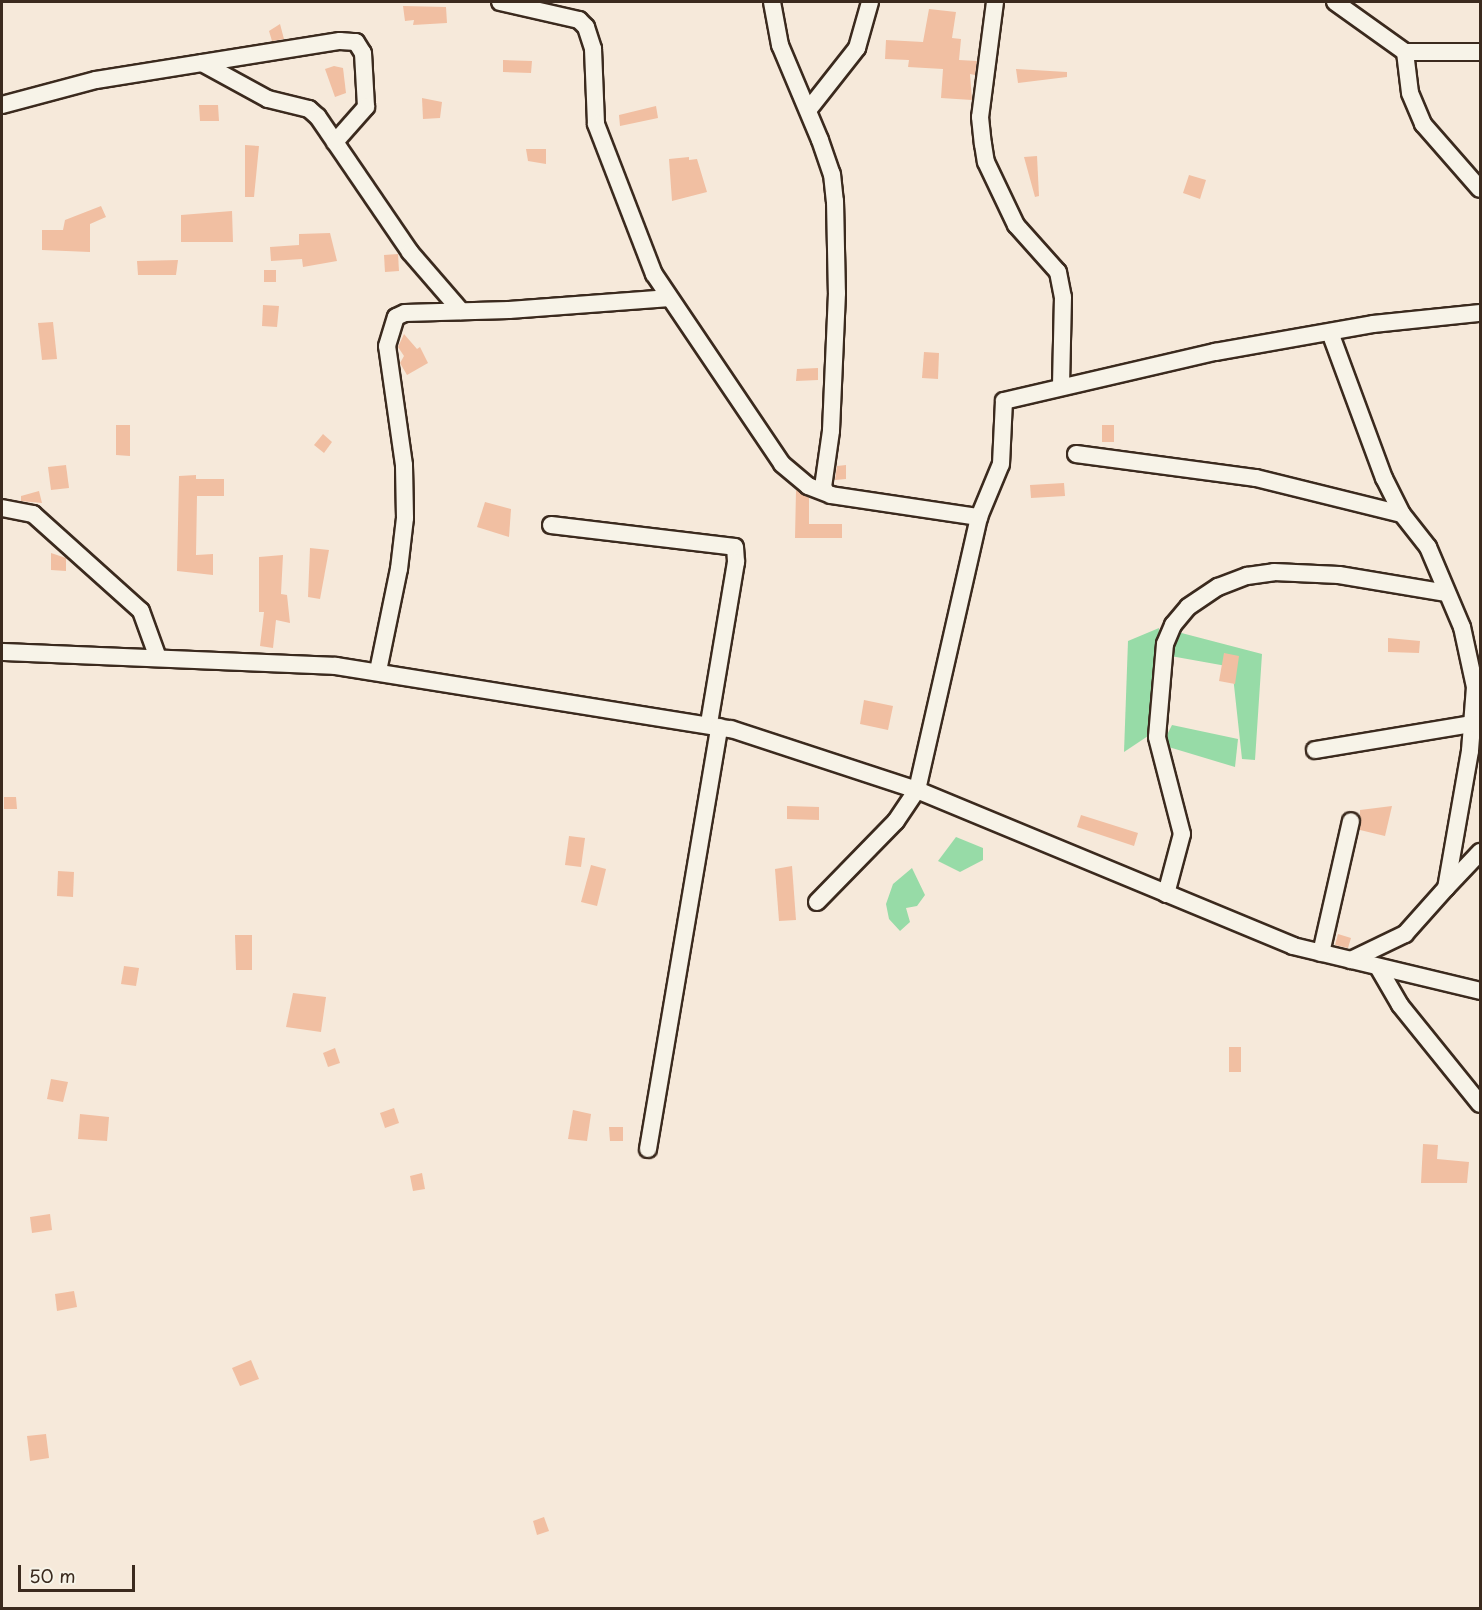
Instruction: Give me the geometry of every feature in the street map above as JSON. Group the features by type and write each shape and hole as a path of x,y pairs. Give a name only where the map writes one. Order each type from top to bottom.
{"street":[{"path":"500,2 579,20 586,27 593,49 596,124 603,151 667,298 782,464 808,486 826,492 979,517"},
{"path":"772,2 780,45 809,110 832,174 835,201 837,293 831,431 823,487 826,492"},
{"path":"809,110 858,48 870,2"},
{"path":"995,2 980,117 986,162 1016,225 1058,272 1063,297 1061,387"},
{"path":"1335,2 1405,52 1480,52"},
{"path":"2,105 96,81 340,41 356,42 363,53 366,107 335,142"},
{"path":"1405,52 1410,93 1423,124 1480,189"},
{"path":"202,63 268,99 309,110 335,142 410,252 461,311"},
{"path":"378,671 399,569 405,518 404,465 387,346 396,317 405,313 667,298"},
{"path":"817,902 896,821 917,790 979,517 1001,464 1004,401 1215,352 1331,334 1373,324 1480,314"},
{"path":"1331,334 1384,478 1402,514 1428,547 1469,650 1475,687 1472,724 1446,888"},
{"path":"1076,454 1256,478 1402,514"},
{"path":"2,508 33,514 141,611 158,658"},
{"path":"551,525 735,547 714,725 648,1149"},
{"path":"1166,894 1182,834 1157,738 1165,644 1173,625 1188,606 1218,587 1247,576 1274,572 1339,574 1447,593"},
{"path":"2,652 158,658 378,671 714,725 917,790 1293,946 1480,991"},
{"path":"1315,750 1472,724"},
{"path":"1321,953 1351,821"},
{"path":"1352,960 1405,934 1480,852"},
{"path":"1378,967 1400,1005 1480,1104"}],"green space":[{"path":"1159,628 1154,732 1124,752 1128,641"},
{"path":"1170,630 1262,654 1255,760 1242,759 1232,667 1165,655"},
{"path":"1172,725 1238,739 1235,767 1162,745"},
{"path":"956,837 983,848 983,860 960,872 938,861"},
{"path":"912,868 925,895 917,906 906,908 910,922 900,931 889,919 886,904 893,884"}],"building":[{"path":"403,6 446,7 447,23 413,25 414,20 405,21"},
{"path":"929,9 956,12 952,38 961,39 959,60 977,61 975,75 970,74 972,100 941,98 943,69 908,67 909,60 885,59 886,40 923,42"},
{"path":"280,24 284,39 272,41 269,31"},
{"path":"503,60 532,61 531,73 503,72"},
{"path":"334,66 343,68 346,93 335,97 325,69"},
{"path":"1016,69 1067,72 1067,77 1018,83"},
{"path":"422,98 442,102 440,118 423,119"},
{"path":"199,105 218,105 219,121 200,121"},
{"path":"656,106 658,118 620,126 619,115"},
{"path":"245,145 259,146 254,197 245,197"},
{"path":"526,149 546,149 546,164 528,161"},
{"path":"1037,156 1039,196 1035,197 1024,157"},
{"path":"689,157 689,160 697,159 707,192 672,201 669,159"},
{"path":"1189,175 1206,180 1200,199 1183,193"},
{"path":"101,206 106,217 90,224 90,252 42,250 42,230 63,230 65,220"},
{"path":"232,211 233,242 181,242 181,215"},
{"path":"330,233 337,261 303,267 302,259 271,261 270,247 299,245 299,234"},
{"path":"398,254 399,271 385,272 384,255"},
{"path":"178,260 176,275 138,275 137,261"},
{"path":"264,270 276,270 276,282 264,282"},
{"path":"263,305 279,306 277,327 262,326"},
{"path":"53,322 57,359 42,360 38,323"},
{"path":"404,334 417,349 420,347 428,363 407,375 400,363 404,356 398,347"},
{"path":"924,352 939,353 938,379 922,378"},
{"path":"818,368 818,380 796,381 797,369"},
{"path":"116,425 130,425 130,456 116,455"},
{"path":"1102,425 1114,425 1114,442 1102,442"},
{"path":"323,434 332,442 324,453 314,445"},
{"path":"66,465 69,488 51,490 48,467"},
{"path":"846,465 846,479 835,480 837,466"},
{"path":"196,475 196,479 224,479 224,496 197,496 196,555 213,554 213,575 177,571 179,476"},
{"path":"1064,483 1065,496 1031,498 1030,485"},
{"path":"796,490 809,498 809,524 842,524 842,538 795,538"},
{"path":"39,491 42,503 21,501 21,496"},
{"path":"485,502 511,509 509,537 477,527"},
{"path":"310,548 329,550 320,599 308,597"},
{"path":"51,553 66,558 66,571 51,570"},
{"path":"283,555 281,594 287,595 290,623 276,620 273,648 260,646 264,612 259,612 259,557"},
{"path":"1388,638 1420,641 1419,653 1388,652"},
{"path":"1224,653 1239,656 1235,684 1219,681"},
{"path":"864,700 893,706 888,730 860,724"},
{"path":"4,797 16,797 17,809 4,809"},
{"path":"787,806 819,807 819,820 787,819"},
{"path":"1392,806 1385,836 1360,830 1360,810"},
{"path":"1081,815 1138,833 1134,846 1077,827"},
{"path":"569,836 585,838 581,867 565,865"},
{"path":"591,865 606,869 597,906 581,902"},
{"path":"792,866 796,920 779,921 775,869"},
{"path":"58,871 74,872 73,897 57,896"},
{"path":"1338,934 1351,938 1348,948 1335,945"},
{"path":"235,935 252,935 252,970 236,970"},
{"path":"124,966 139,968 136,986 121,984"},
{"path":"293,993 326,997 321,1032 286,1027"},
{"path":"1229,1047 1241,1047 1241,1072 1229,1072"},
{"path":"335,1048 340,1063 328,1067 323,1053"},
{"path":"51,1079 68,1082 63,1102 47,1099"},
{"path":"394,1108 399,1123 385,1128 380,1113"},
{"path":"573,1110 591,1114 587,1141 568,1139"},
{"path":"80,1114 109,1117 107,1141 78,1139"},
{"path":"609,1127 623,1127 623,1141 610,1141"},
{"path":"1423,1144 1438,1145 1437,1159 1469,1162 1467,1183 1421,1183"},
{"path":"422,1173 425,1189 413,1191 410,1176"},
{"path":"50,1214 52,1230 32,1233 30,1217"},
{"path":"74,1291 77,1307 57,1311 55,1294"},
{"path":"251,1360 259,1379 240,1386 232,1368"},
{"path":"46,1434 49,1458 30,1461 27,1436"},
{"path":"544,1517 549,1531 537,1535 533,1521"}]}
